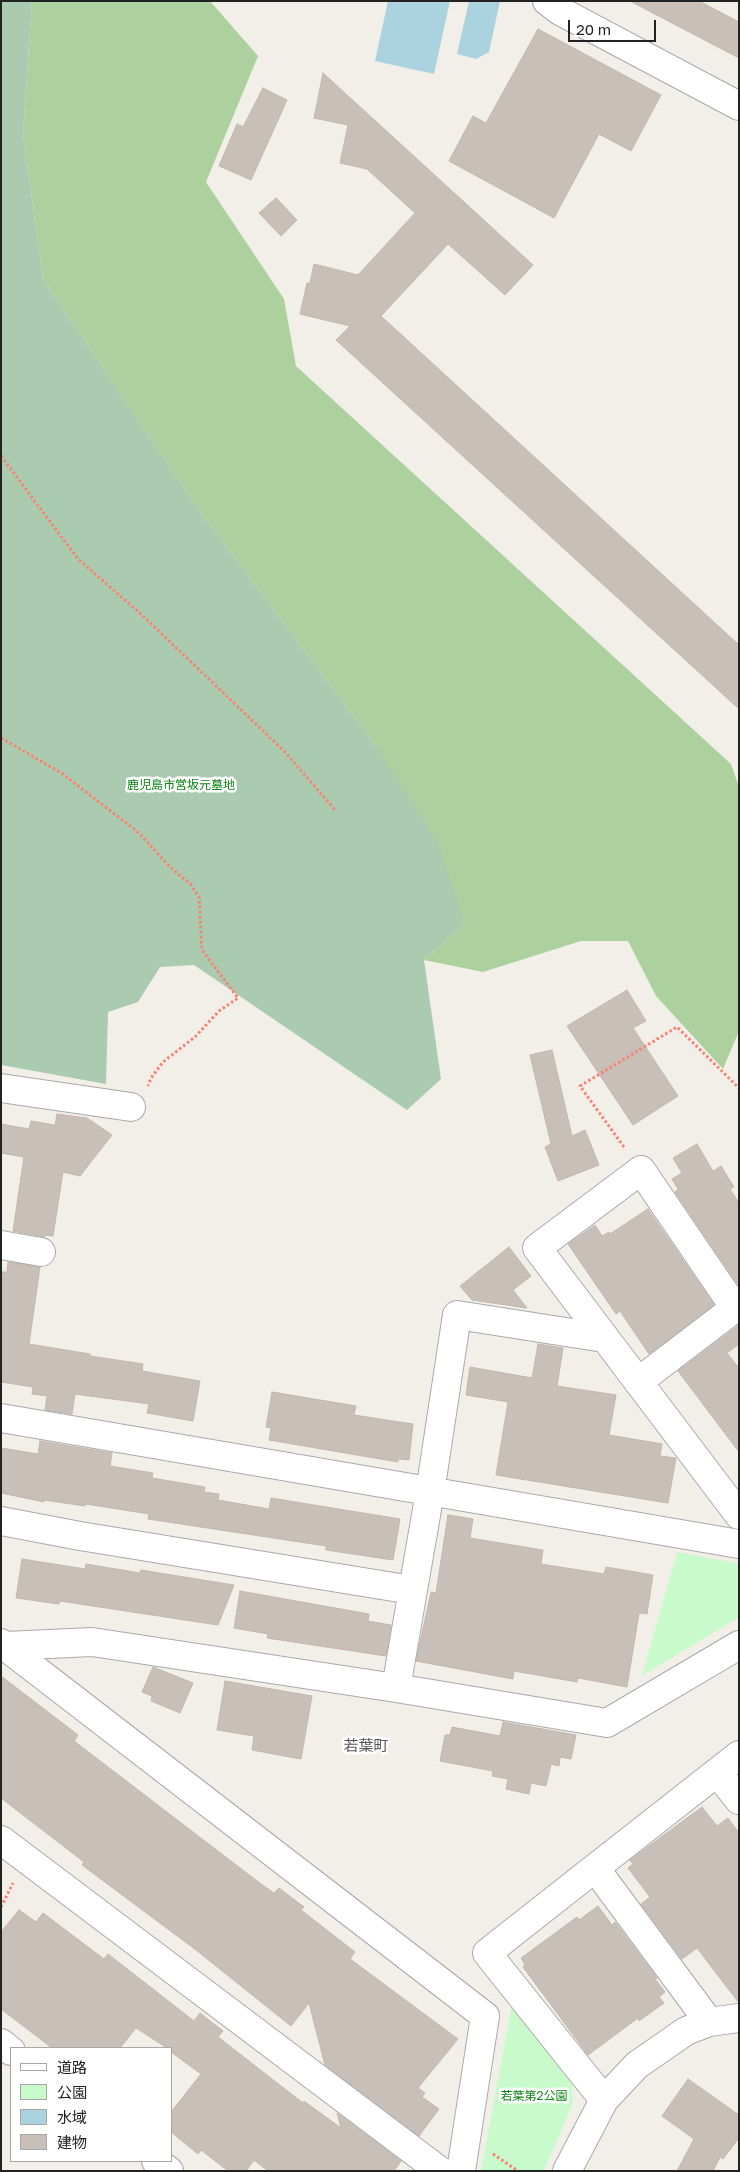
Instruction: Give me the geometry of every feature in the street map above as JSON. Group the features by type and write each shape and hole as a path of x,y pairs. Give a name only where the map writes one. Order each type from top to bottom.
{"street":[{"path":"547,1 560,11 739,106"},
{"path":"1,1088 131,1107"},
{"path":"638,1382 735,1308 641,1170 537,1248 604,1338 739,1515"},
{"path":"1,1245 41,1252"},
{"path":"396,1688 430,1492 457,1315 604,1338"},
{"path":"1,1418 739,1544"},
{"path":"1,1521 80,1536 412,1590"},
{"path":"4,1644 92,1642 396,1688 607,1723 739,1645"},
{"path":"4,1644 485,2016 461,2171"},
{"path":"604,2100 487,1953 739,1755"},
{"path":"717,1772 739,1800"},
{"path":"1,1840 440,2171"},
{"path":"596,1868 709,2022"},
{"path":"567,2171 604,2100 637,2065 686,2031 709,2022 739,2018"},
{"path":"157,2162 169,2171"}],"path":[{"path":"1,456 78,559 142,615 284,751 334,810"},
{"path":"1,738 63,774 131,827 191,885 199,897 201,908 202,950 238,998 220,1010 195,1037 163,1062 150,1078 145,1097 131,1107"},
{"path":"641,1170 580,1086 677,1027 739,1088"}],"green space":[{"name":"鹿児島市営坂元墓地","path":"1,1 32,1 23,134 43,279 196,506 376,746 438,843 465,924 424,960 441,1079 407,1110 194,965 160,967 138,1002 108,1012 106,1084 1,1065"},
{"path":"32,1 210,1 258,56 206,182 284,299 296,366 731,764 739,787 739,1031 723,1069 656,996 628,941 581,941 483,972 424,960 465,924 376,746 196,506 43,279 23,134"},
{"path":"677,1552 736,1563 739,1566 739,1617 642,1676"},
{"name":"若葉第2公園","path":"512,2004 572,2083 573,2103 544,2171 481,2171"}],"water":[{"path":"388,1 450,1 434,74 375,61"},
{"path":"469,1 500,1 489,52 476,59 457,54"}],"building":[{"path":"630,1 699,1 739,22 739,58"},
{"path":"538,29 661,95 631,151 599,134 554,218 449,161 473,116 486,123"},
{"path":"323,73 533,265 505,295 448,244 381,316 739,645 739,709 336,340 350,326 300,314 307,283 310,283 314,264 358,275 415,213 367,169 340,163 348,125 314,118"},
{"path":"263,88 287,100 251,180 219,166 237,124 243,127"},
{"path":"276,198 297,220 281,236 259,213"},
{"path":"627,990 646,1021 633,1028 678,1096 633,1125 567,1026"},
{"path":"552,1050 572,1136 585,1130 599,1165 558,1181 545,1147 551,1144 530,1055"},
{"path":"57,1114 87,1118 112,1135 80,1176 63,1172 53,1236 45,1235 45,1237 13,1231 24,1157 1,1153 1,1124 29,1129 31,1121 55,1125"},
{"path":"697,1144 713,1171 721,1166 734,1187 730,1189 739,1203 739,1286 675,1192 678,1189 672,1179 682,1173 673,1158"},
{"path":"648,1209 714,1305 649,1354 620,1311 616,1314 568,1244 595,1225 602,1236 609,1232 610,1234"},
{"path":"509,1247 531,1276 513,1290 527,1308 472,1300 460,1286"},
{"path":"8,1262 40,1267 29,1344 143,1364 142,1371 200,1381 193,1421 147,1413 149,1404 75,1394 72,1414 45,1410 47,1396 32,1394 33,1387 1,1382 1,1272 7,1272"},
{"path":"739,1325 739,1344 727,1353 739,1368 739,1452 678,1371"},
{"path":"538,1344 563,1348 557,1386 616,1395 609,1435 662,1444 660,1456 676,1458 668,1503 496,1475 508,1402 466,1395 470,1367 532,1378"},
{"path":"272,1392 356,1406 354,1415 413,1424 409,1460 398,1459 398,1462 269,1440 271,1428 266,1427"},
{"path":"40,1441 112,1453 110,1466 153,1473 152,1478 205,1487 204,1492 219,1494 218,1500 269,1509 271,1498 400,1519 393,1560 326,1550 326,1546 148,1519 149,1514 86,1504 85,1506 44,1500 44,1502 1,1493 1,1448 38,1454"},
{"path":"448,1515 473,1519 470,1538 543,1550 541,1564 604,1574 606,1567 653,1575 647,1614 639,1613 627,1687 578,1678 577,1682 514,1671 513,1679 416,1661 431,1592 436,1593"},
{"path":"22,1559 85,1569 86,1564 140,1573 141,1570 234,1585 218,1625 60,1601 59,1604 16,1598"},
{"path":"240,1591 369,1614 368,1621 391,1625 386,1656 267,1638 268,1634 234,1628"},
{"path":"153,1667 193,1683 180,1713 151,1701 152,1696 142,1692"},
{"path":"1,1676 78,1735 74,1741 261,1884 274,1893 279,1888 304,1907 301,1910 355,1952 350,1959 458,2039 418,2088 425,2093 422,2097 439,2109 419,2136 325,2065 309,2003 291,2026 196,1950 82,1865 84,1862 1,1798"},
{"path":"225,1681 312,1696 301,1759 252,1750 254,1736 217,1730"},
{"path":"503,1722 576,1735 571,1759 560,1757 559,1766 551,1764 546,1786 531,1783 529,1794 506,1789 508,1779 492,1776 493,1771 440,1761 445,1735 450,1735 452,1727 500,1736"},
{"path":"702,1807 717,1826 728,1818 739,1833 739,2003 697,1948 682,1959 641,1904 650,1897 628,1868 633,1864 630,1860"},
{"path":"598,1906 612,1925 615,1922 657,1978 655,1979 665,1992 659,1997 664,2003 639,2021 638,2018 588,2055 523,1967 525,1965 521,1958 577,1917 579,1920"},
{"path":"19,1910 36,1922 43,1913 104,1959 108,1954 194,2021 200,2013 223,2031 218,2037 303,2103 304,2101 341,2128 337,2113 401,2161 394,2171 268,2171 254,2160 246,2171 228,2171 201,2150 198,2154 172,2133 172,2111 201,2074 172,2053 172,2047 165,2047 136,2028 121,2047 51,2047 1,2009 1,1932"},
{"path":"688,2079 739,2115 739,2138 723,2159 720,2157 713,2171 677,2171 694,2139 662,2116"}],"district":[{"name":"若葉町","path":"366,1746"}]}
